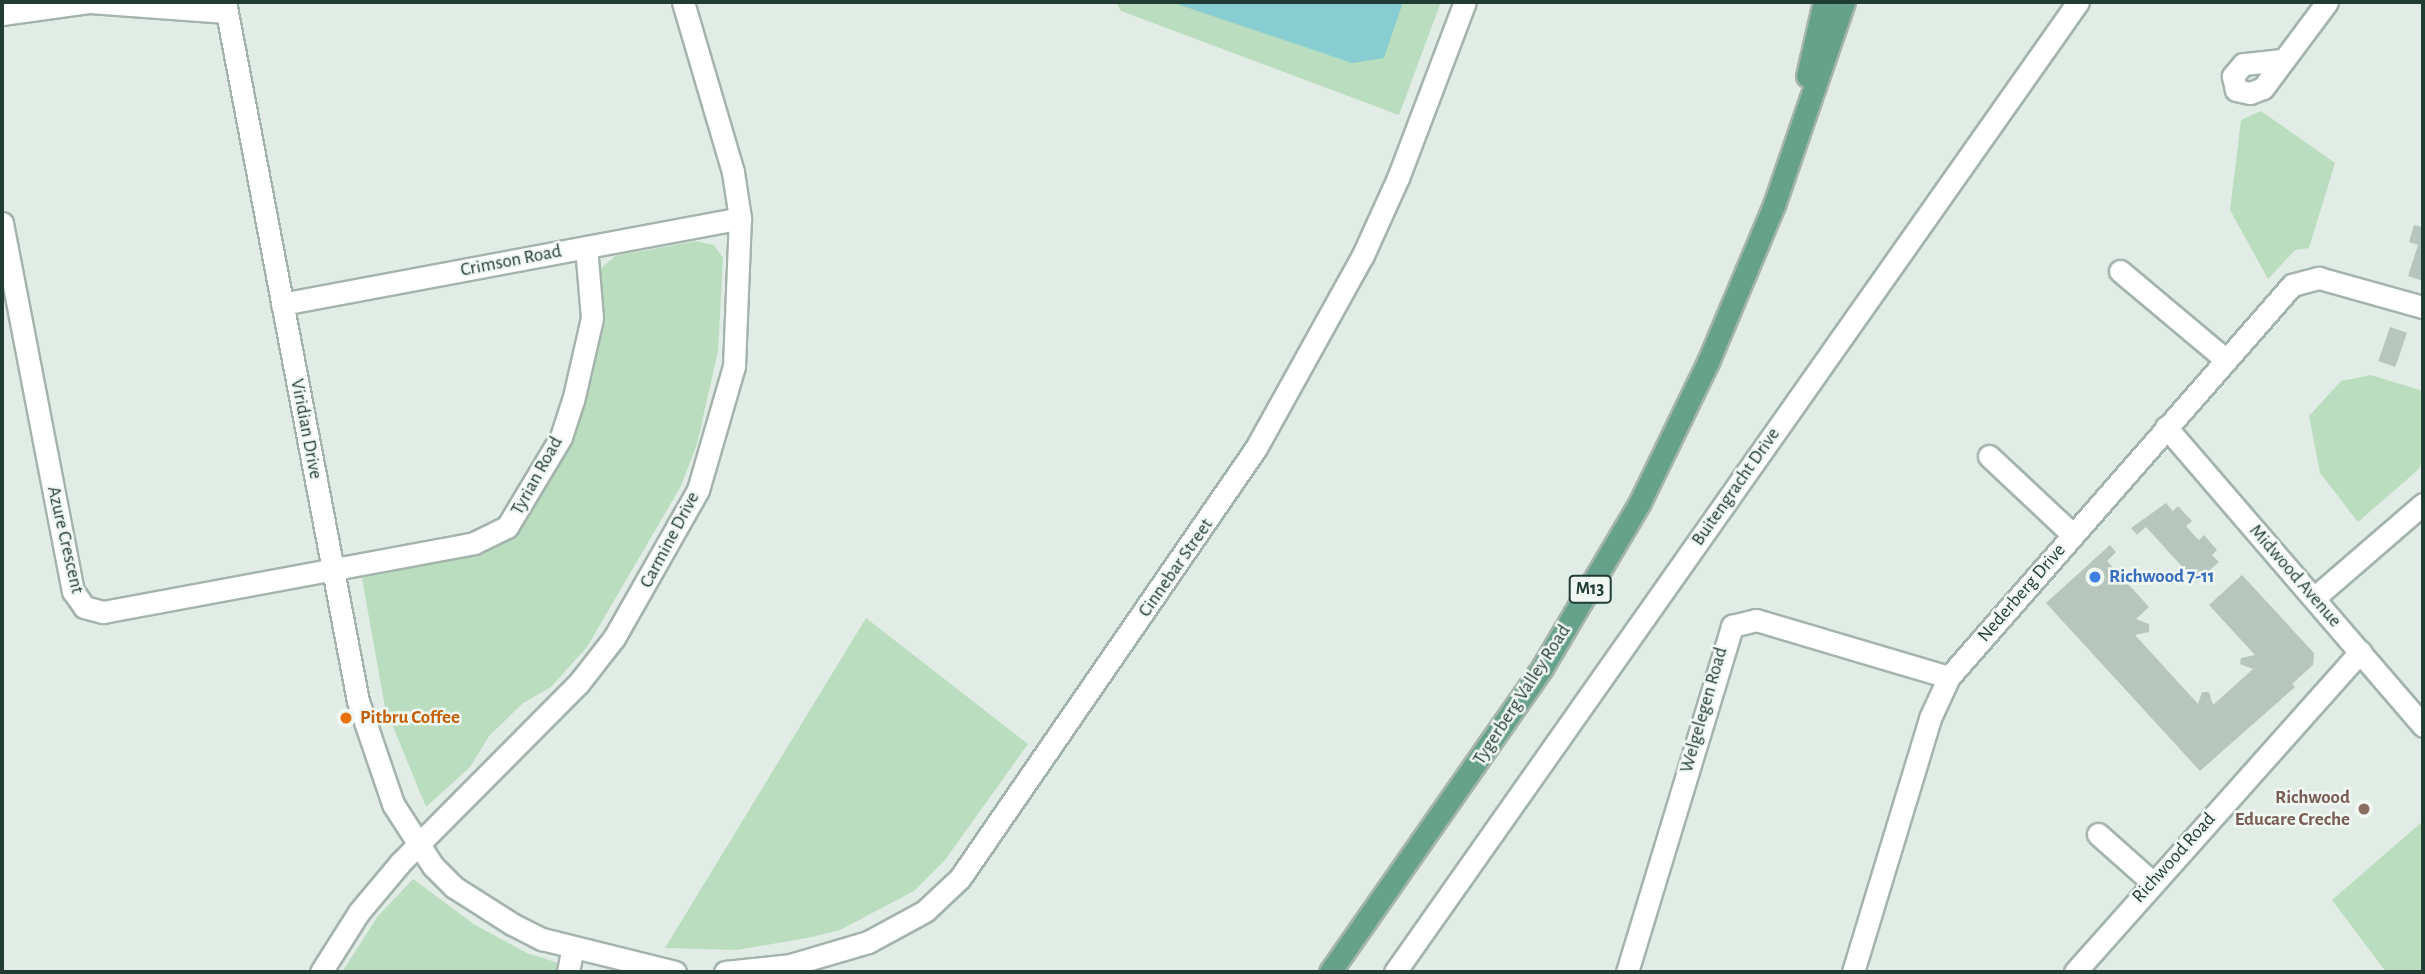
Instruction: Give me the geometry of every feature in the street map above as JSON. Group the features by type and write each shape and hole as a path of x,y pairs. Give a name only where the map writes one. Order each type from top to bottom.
{"main road":[{"name":"Tygerberg Valley Road","path":"1786,170 1824,2"},
{"name":"Tygerberg Valley Road","path":"1330,972 1534,680 1640,502 1708,362 1786,170 1844,2"}],"street":[{"path":"2,14 90,2 226,7"},
{"name":"Carmine Drive","path":"321,972 359,912 419,845 593,666 640,597 698,490 734,366 740,218 733,172 683,2"},
{"name":"Cinnebar Street","path":"725,972 801,963 868,942 925,911 960,878 1256,448 1363,255 1398,178 1465,2"},
{"name":"Buitengracht Drive","path":"1395,972 2078,2"},
{"path":"2282,60 2327,2"},
{"name":"Viridian Drive","path":"226,7 358,701 376,762 397,812 419,845"},
{"name":"Crimson Road","path":"282,304 740,218"},
{"name":"Azure Crescent","path":"2,223 73,591 79,603 103,612 332,569"},
{"name":"Tyrian Road","path":"332,569 474,543 508,527 561,437 573,401 592,317 586,247"},
{"path":"2120,271 2225,359"},
{"name":"Nederberg Drive","path":"1853,972 1930,718 1948,677 2283,292 2303,280 2332,281 2423,307"},
{"name":"Midwood Avenue","path":"2166,427 2423,726"},
{"path":"1989,456 2072,534"},
{"path":"2314,598 2423,504"},
{"name":"Welgelegen Road","path":"1627,972 1732,626 1756,620 1948,677"},
{"name":"Richwood Road","path":"2075,972 2152,882 2360,652"},
{"path":"2098,834 2152,882"},
{"path":"419,845 433,866 469,898 527,932 573,947 675,972"},
{"path":"568,972 573,947"}],"green space":[{"path":"1116,2 1441,2 1399,115 1121,11"},
{"path":"2261,111 2335,163 2309,248 2295,250 2268,279 2230,210 2241,120"},
{"path":"696,241 714,245 723,258 718,351 697,444 681,486 587,647 551,687 522,704 489,736 470,767 426,807 385,707 361,573 494,546 509,539 568,442 600,294 599,270 615,256"},
{"path":"2371,375 2423,391 2423,456 2419,469 2358,522 2320,473 2309,416 2341,381"},
{"path":"866,618 1028,744 945,860 914,891 840,930 812,937 737,950 665,948"},
{"path":"2423,821 2423,972 2386,972 2332,900"},
{"path":"413,879 475,925 527,953 587,972 342,972 378,916"}],"water":[{"path":"1171,2 1403,2 1384,58 1352,63"}],"building":[{"path":"2414,225 2423,227 2423,281 2408,276 2418,245 2409,242"},
{"path":"2390,327 2407,333 2395,367 2378,361"},
{"path":"2166,503 2173,511 2178,506 2192,521 2186,526 2192,533 2199,540 2204,535 2217,550 2212,555 2219,562 2196,582 2146,527 2137,535 2131,528"},
{"path":"2110,545 2116,552 2107,561 2149,607 2136,619 2149,624 2149,632 2135,635 2198,704 2202,692 2209,692 2213,705 2253,669 2240,664 2241,658 2255,655 2209,605 2242,575 2314,653 2313,665 2292,684 2295,687 2200,771 2046,603"}],"place":[{"name":"Richwood 7-11","path":"2095,577"},
{"name":"Pitbru Coffee","path":"346,718"},
{"name":"Richwood Educare Creche","path":"2364,809"}]}
